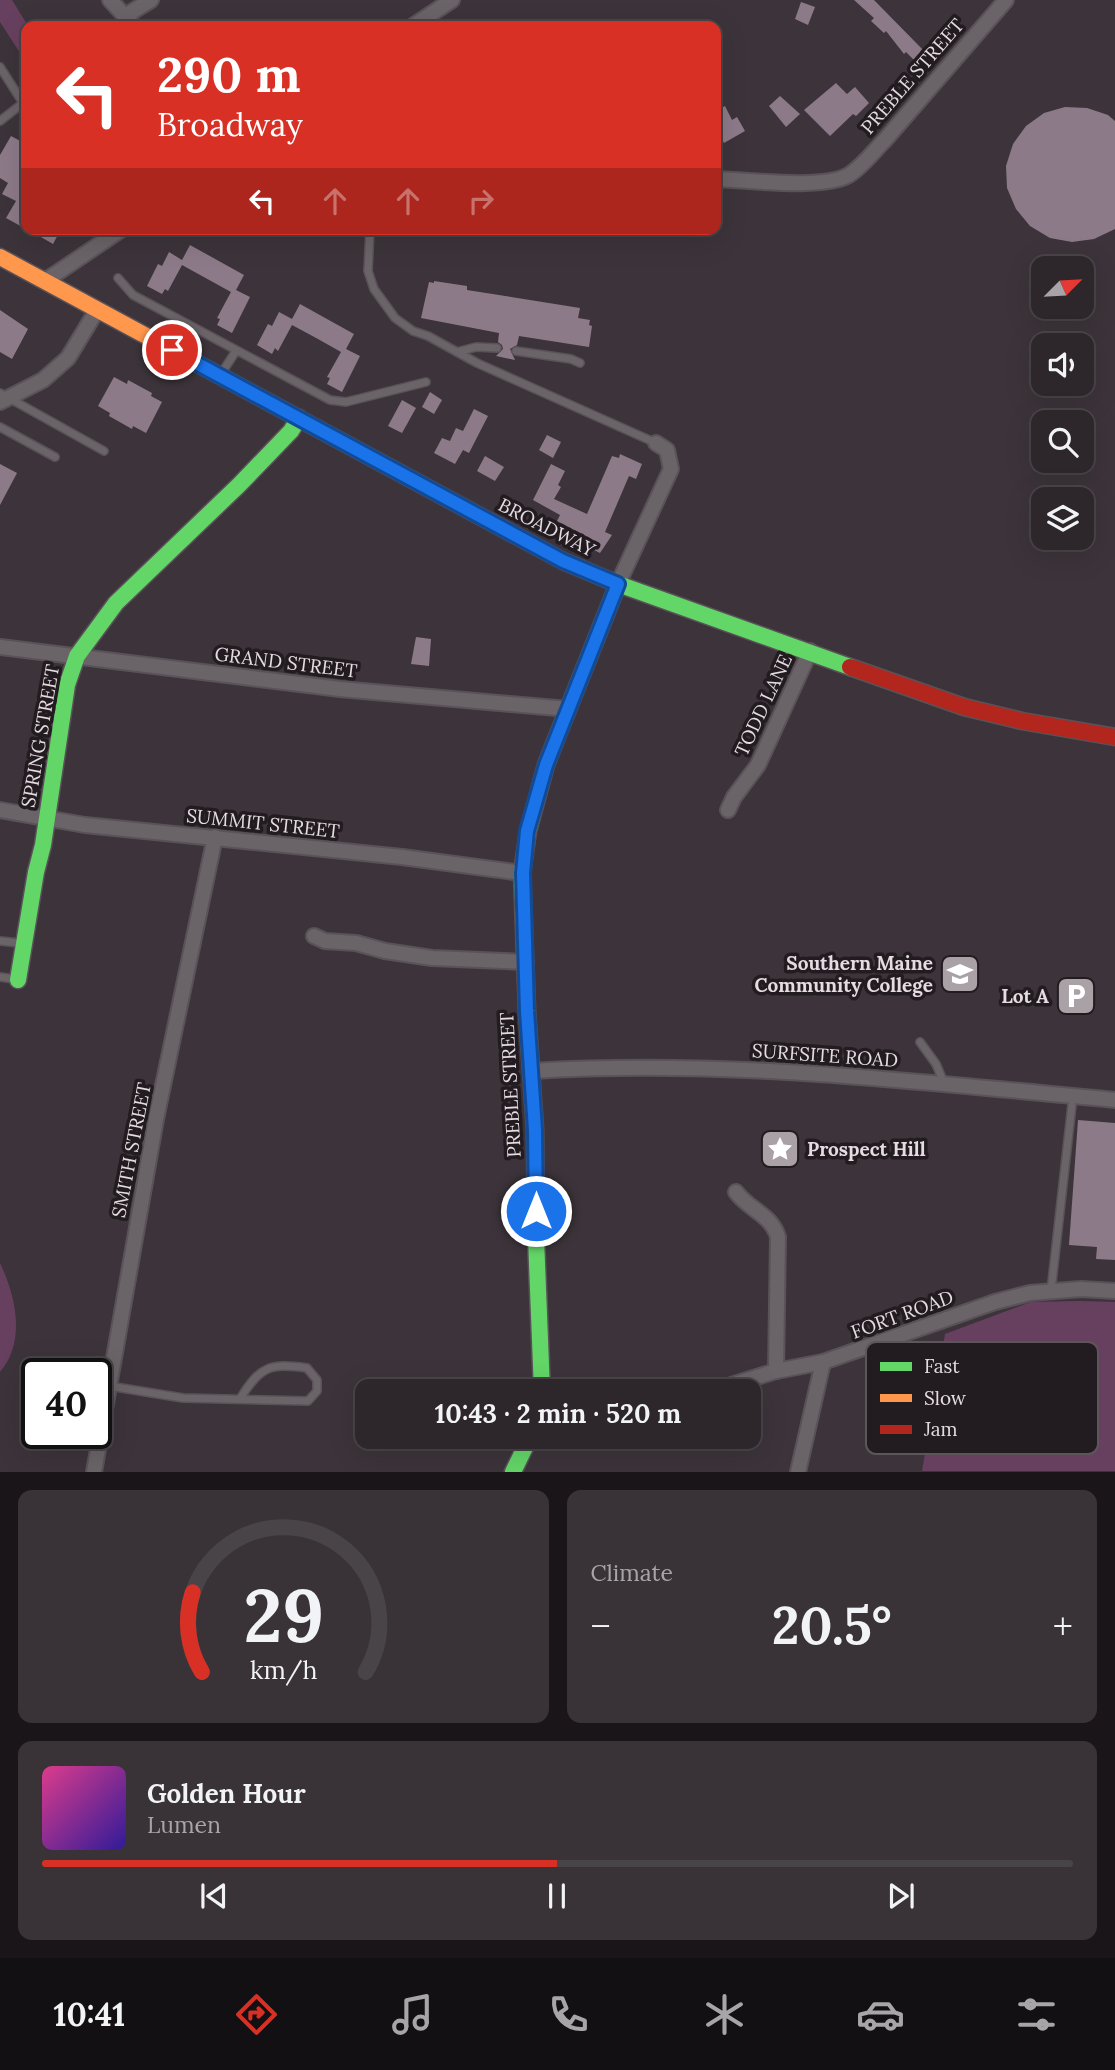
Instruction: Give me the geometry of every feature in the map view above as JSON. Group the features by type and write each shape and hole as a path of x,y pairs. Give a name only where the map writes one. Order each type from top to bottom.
{"street":[{"path":"110,0 129,21 151,0"},
{"path":"420,21 452,0"},
{"name":"PREBLE STREET","path":"721,178 805,183 833,181 847,176 865,162 1006,0"},
{"path":"45,281 113,235"},
{"name":"BROADWAY","path":"0,257 563,561 618,584 983,712 1115,737"},
{"path":"3,397 43,380 68,358 97,310"},
{"name":"SPRING STREET","path":"18,979 67,685 77,656 116,603 239,485 299,418"},
{"path":"618,584 671,469 667,450 656,443"},
{"name":"PREBLE STREET","path":"542,1379 523,873 533,806 618,584"},
{"name":"GRAND STREET","path":"0,646 340,689 568,709"},
{"name":"TODD LANE","path":"729,810 734,797 758,765 810,651"},
{"name":"SUMMIT STREET","path":"0,810 85,825 402,857 523,873"},
{"name":"SMITH STREET","path":"112,1369 156,1119 215,837"},
{"path":"314,936 325,941 356,943 385,951 432,958 526,962"},
{"name":"SURFSITE ROAD","path":"532,1071 693,1066 945,1084 1115,1100"},
{"path":"736,1192 744,1202 767,1217 775,1227 778,1237 776,1371"},
{"name":"FORT ROAD","path":"879,1342 995,1301 1030,1293 1081,1289 1115,1291"},
{"name":"FORT ROAD","path":"750,1379 823,1362 866,1347"},
{"path":"798,1472 823,1362"},
{"name":"SMITH STREET","path":"94,1472 98,1449"},
{"path":"513,1472 524,1449"}],"lane":[{"path":"0,67 21,99"},
{"path":"0,121 21,108"},
{"path":"370,235 368,271 380,299 395,318 413,331 656,443"},
{"path":"118,278 133,295 330,400 346,402 426,382"},
{"path":"457,352 476,347 497,348"},
{"path":"221,375 236,351"},
{"path":"516,351 571,359 580,363"},
{"path":"3,397 104,452"},
{"path":"0,426 55,457"},
{"path":"0,941 24,944"},
{"path":"0,977 18,979"},
{"path":"920,1042 936,1063 945,1084"},
{"path":"1051,1291 1073,1096"},
{"path":"112,1386 183,1398 308,1401 317,1391 317,1380 307,1368 276,1365 252,1379 240,1399"}],"shaded area":[{"path":"0,0 12,0 25,21 21,21 21,54 0,22"},
{"path":"0,1263 14,1304 16,1333 8,1360 0,1372"},
{"path":"1031,1302 1115,1302 1115,1471 922,1471 925,1454 1098,1454 1098,1342 944,1342 945,1334"}],"building":[{"path":"854,0 874,0 928,55 918,64 906,52 904,54 886,31 884,33 871,21 874,18"},
{"path":"801,2 815,7 808,25 795,19"},
{"path":"836,83 847,94 855,87 869,103 830,136 804,110"},
{"path":"780,96 800,114 786,127 769,106"},
{"path":"725,106 732,120 737,117 745,131 724,143 721,137 721,108"},
{"path":"1065,107 1087,108 1108,115 1115,121 1115,229 1094,239 1072,242 1050,238 1030,226 1016,209 1007,188 1006,166 1013,144 1026,126 1044,113"},
{"path":"11,136 21,141 21,226 6,218 16,201 2,194 8,183 0,178 0,155"},
{"path":"37,235 58,235 53,244"},
{"path":"190,245 244,275 236,290 250,297 232,333 217,325 220,319 217,318 231,292 182,265 168,291 165,289 162,294 147,286 158,264 162,266 169,252 182,260"},
{"path":"429,282 467,286 467,290 580,308 578,318 590,320 589,325 592,326 589,347 519,336 517,345 510,349 515,360 496,356 503,349 498,342 499,333 421,318"},
{"path":"300,304 354,334 346,349 360,356 342,392 327,384 330,378 327,377 341,352 318,339 292,325 278,351 275,348 272,354 257,345 268,324 272,326 279,312 292,319"},
{"path":"0,310 28,329 12,359 0,352"},
{"path":"114,377 127,384 128,380 152,393 151,396 162,402 146,433 133,426 132,429 109,416 110,413 98,406"},
{"path":"430,392 442,400 434,414 422,407"},
{"path":"402,400 416,408 402,433 388,426"},
{"path":"474,409 488,416 469,453 463,450 455,464 434,453 442,438 450,441 456,428 463,431"},
{"path":"547,435 561,442 553,458 539,450"},
{"path":"620,454 642,464 636,479 629,476 605,532 612,535 600,553 588,547 590,538 557,521 560,515 533,500 551,464 565,471 558,485 561,487 554,499 587,514 612,456 619,458"},
{"path":"485,456 504,467 495,481 477,471"},
{"path":"0,464 17,473 0,505"},
{"path":"416,637 431,639 429,666 411,664"},
{"path":"1078,1120 1115,1123 1115,1260 1096,1259 1097,1247 1069,1245"}],"traffic: fast":[{"path":"211,371 563,561 618,584 850,667"},
{"path":"18,980 43,845 67,685 77,656 116,603 239,485 291,431 299,418"},
{"path":"542,1379 535,1130 522,873 528,831 555,742"},
{"path":"513,1472 524,1449"}],"traffic: slow":[{"path":"0,257 211,371"}],"traffic: jam":[{"path":"555,742 618,584"},
{"path":"850,667 964,707 1022,721 1115,737"}],"place":[{"name":"Southern Maine Community College","path":"960,974"},
{"name":"Lot A","path":"1076,996"},
{"name":"Prospect Hill","path":"780,1149"}],"route":[{"path":"172,350 563,561 618,584 546,765 527,831 523,873 527,1011 535,1130 536,1211"}]}
